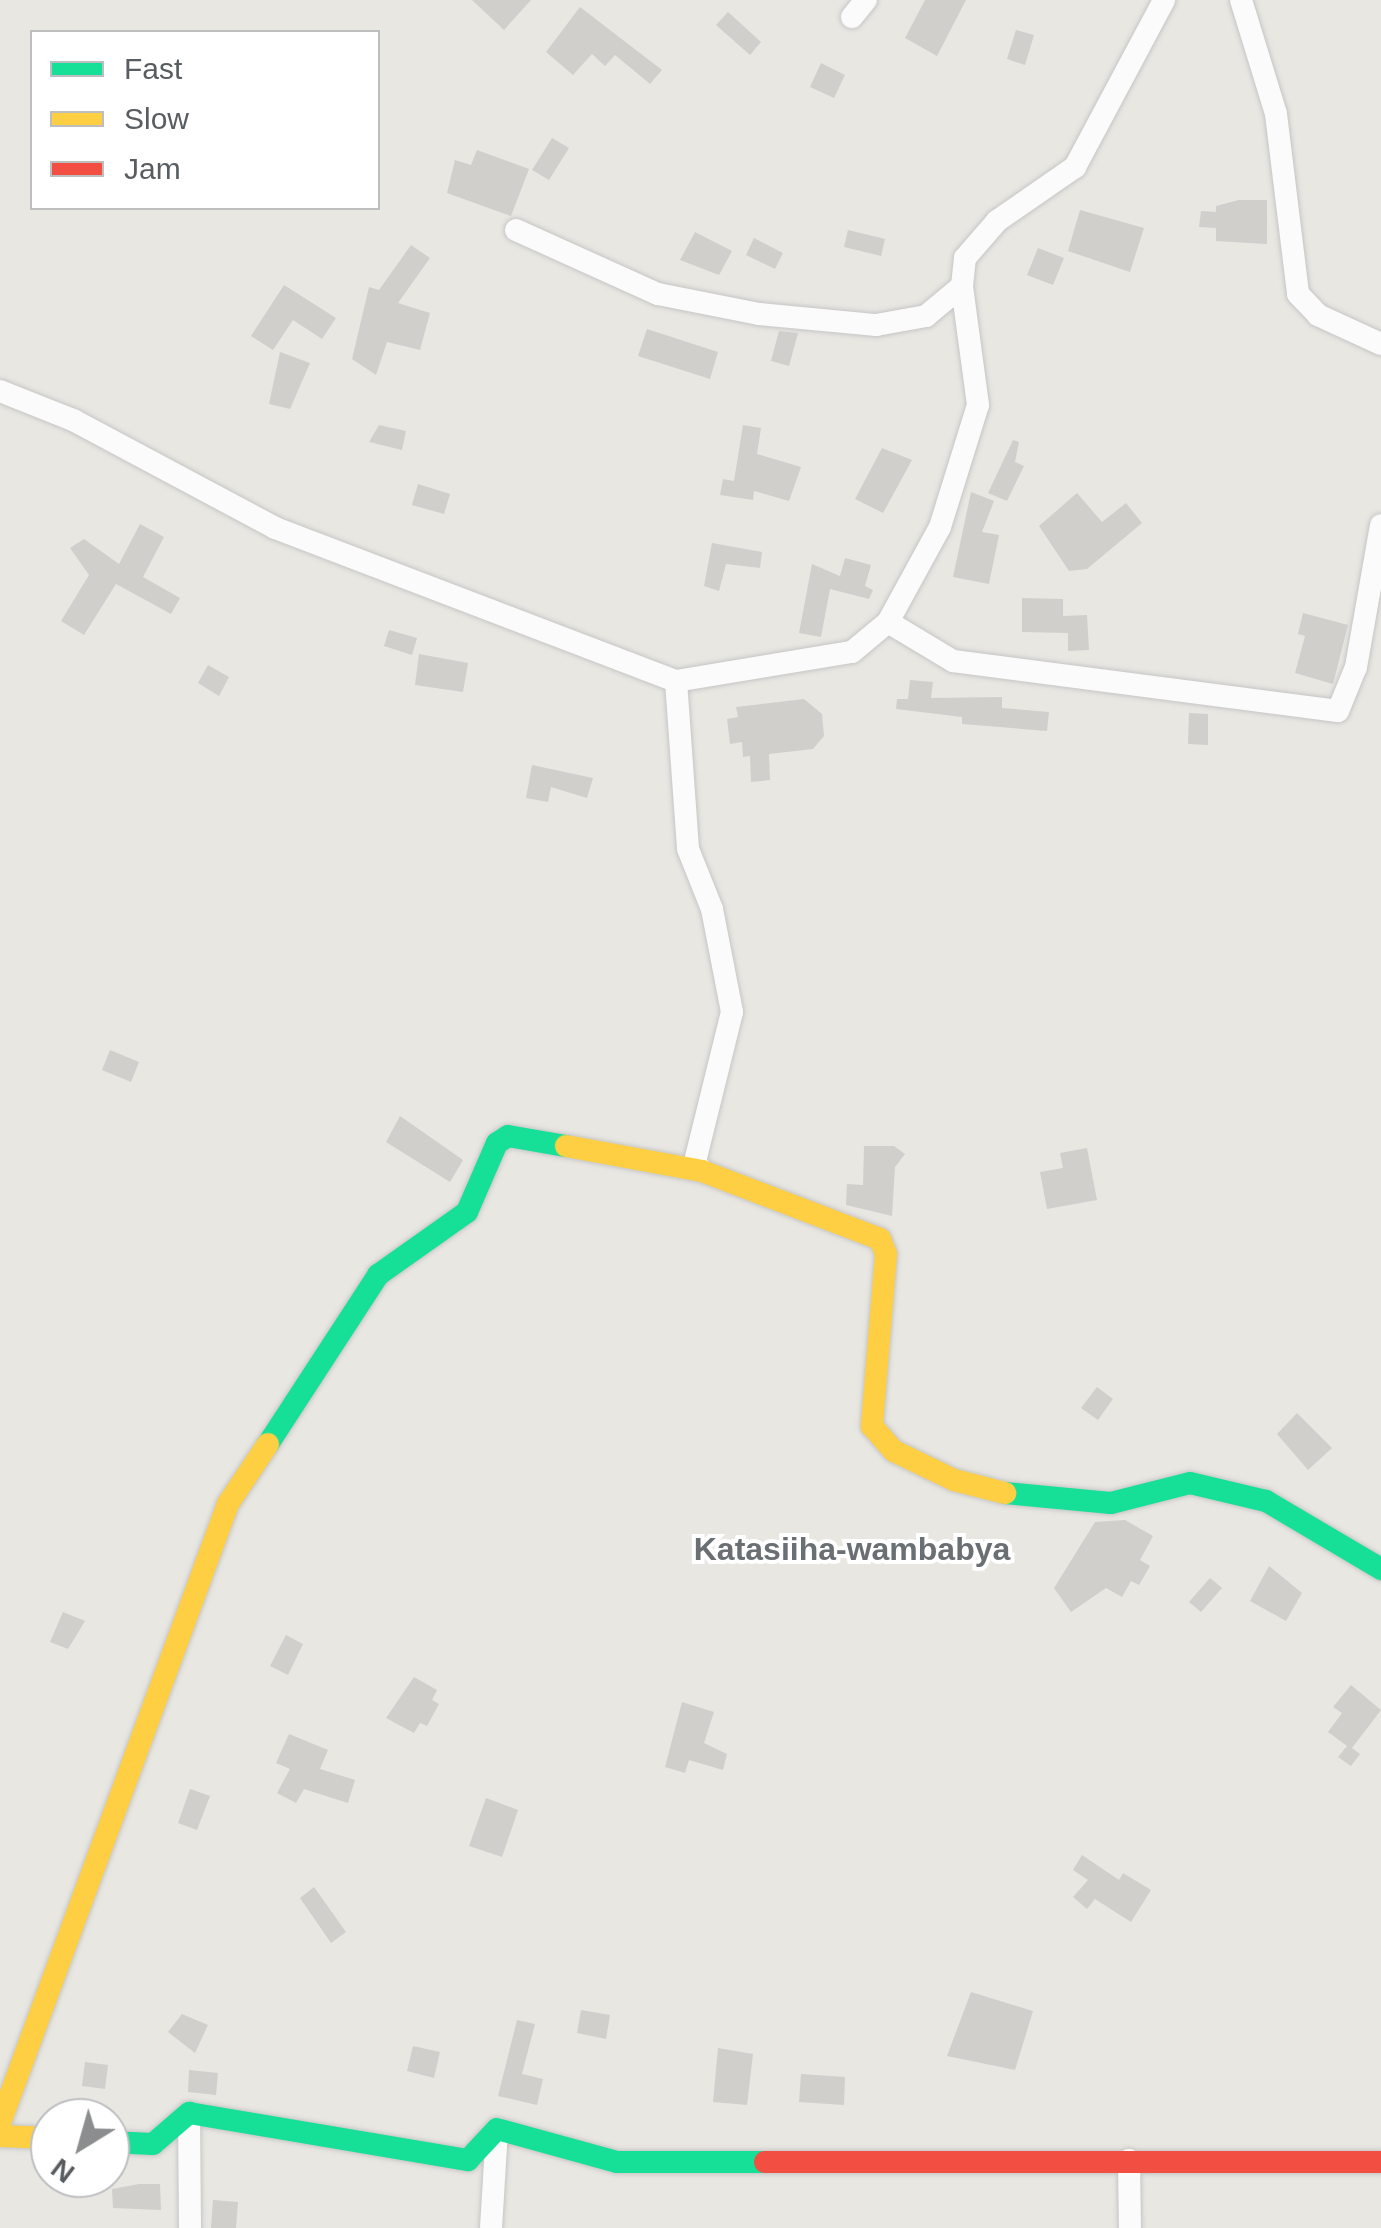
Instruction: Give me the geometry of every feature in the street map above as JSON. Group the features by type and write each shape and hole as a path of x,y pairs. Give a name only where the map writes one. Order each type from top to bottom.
{"street":[{"path":"0,390 73,420 275,528 676,682 852,652 888,622 940,526 978,406 962,286 965,258 998,220 1075,167 1164,0"},
{"path":"1241,0 1276,114 1298,294 1318,315 1381,344"},
{"path":"516,230 658,294 760,314 876,325 926,316 962,286"},
{"path":"888,622 953,661 1338,711 1356,667 1381,525"},
{"path":"676,682 688,848 712,909 732,1012 696,1162 702,1171"},
{"path":"0,2123 228,1504 378,1275 467,1212 497,1144 508,1136 702,1171 880,1239 886,1254 872,1426 894,1451 954,1480 1025,1498 1111,1502 1190,1482 1266,1501 1381,1569"},
{"path":"190,2113 468,2160 497,2129"},
{"path":"130,2143 154,2144 190,2113"},
{"path":"190,2113 190,2228"},
{"path":"497,2129 618,2162 1381,2162"},
{"path":"491,2228 497,2129"},
{"path":"0,2136 30,2137"},
{"path":"1129,2160 1130,2228"}],"building":[{"path":"472,0 531,0 504,30"},
{"path":"925,0 966,0 937,56 905,38"},
{"path":"580,7 662,70 650,84 615,55 605,66 592,54 573,75 546,52"},
{"path":"728,12 761,42 750,55 716,25"},
{"path":"1016,30 1034,35 1025,65 1007,59"},
{"path":"821,63 845,75 834,98 810,87"},
{"path":"552,138 569,148 549,180 532,170"},
{"path":"477,150 529,169 511,216 447,193 455,160 471,165"},
{"path":"1239,200 1267,200 1267,244 1216,241 1216,228 1199,227 1201,211 1216,212 1216,206"},
{"path":"1080,210 1144,228 1130,272 1068,251"},
{"path":"848,230 885,239 881,256 844,247"},
{"path":"695,232 732,251 719,275 680,260"},
{"path":"754,238 783,253 775,269 746,255"},
{"path":"411,245 430,258 398,303 430,313 420,350 387,342 376,375 352,359 369,287 379,290"},
{"path":"1038,248 1064,258 1053,285 1027,275"},
{"path":"284,285 336,318 322,339 293,320 273,350 251,336"},
{"path":"647,329 718,352 710,379 638,356"},
{"path":"779,331 798,333 789,366 771,361"},
{"path":"280,352 310,363 290,409 269,404"},
{"path":"379,425 406,431 402,450 369,442"},
{"path":"743,425 761,428 757,454 801,467 789,501 754,491 753,500 720,495 723,479 734,481"},
{"path":"1013,440 1019,442 1015,462 1024,466 1007,501 988,493"},
{"path":"882,448 912,460 883,513 855,499"},
{"path":"418,484 450,494 444,514 412,505"},
{"path":"971,492 994,501 982,532 999,535 989,584 953,577"},
{"path":"1077,493 1102,522 1126,503 1142,523 1087,569 1069,571 1039,526"},
{"path":"140,524 164,537 143,577 180,598 171,614 116,584 84,635 61,621 89,575 70,548 84,539 119,564"},
{"path":"712,543 762,552 760,568 726,564 719,591 704,586"},
{"path":"845,558 871,565 865,586 873,590 869,599 830,589 821,637 799,633 812,564 840,576"},
{"path":"1022,598 1063,599 1063,616 1087,615 1089,650 1068,651 1068,633 1022,632"},
{"path":"1303,613 1348,625 1333,684 1295,673 1305,636 1298,634"},
{"path":"389,630 417,638 412,655 384,646"},
{"path":"419,654 468,663 463,692 415,685"},
{"path":"208,665 229,677 219,696 198,683"},
{"path":"910,680 933,682 931,698 1002,697 1002,708 1049,712 1047,731 962,724 962,717 896,709 897,699 908,699"},
{"path":"804,699 822,714 824,736 813,749 769,754 770,780 751,782 750,756 743,757 742,742 730,744 727,719 738,717 736,707"},
{"path":"1189,713 1208,714 1208,745 1188,744"},
{"path":"532,765 593,778 587,798 551,787 548,802 526,798"},
{"path":"110,1050 139,1062 131,1082 102,1070"},
{"path":"400,1116 463,1160 450,1182 386,1142"},
{"path":"864,1146 894,1146 905,1154 895,1167 892,1216 846,1205 847,1184 863,1185"},
{"path":"1087,1148 1097,1200 1047,1209 1040,1172 1063,1168 1060,1153"},
{"path":"1097,1387 1113,1399 1098,1420 1081,1408"},
{"path":"1297,1413 1332,1448 1308,1470 1277,1434"},
{"path":"1125,1520 1153,1536 1140,1560 1150,1566 1139,1585 1131,1581 1122,1597 1106,1588 1071,1612 1054,1588 1095,1522"},
{"path":"1269,1566 1302,1593 1286,1621 1250,1601"},
{"path":"1210,1578 1222,1588 1201,1612 1189,1602"},
{"path":"63,1612 85,1621 68,1649 50,1642"},
{"path":"286,1635 303,1644 288,1675 270,1666"},
{"path":"414,1677 437,1690 432,1700 439,1704 427,1726 420,1723 414,1733 386,1718"},
{"path":"1351,1685 1381,1710 1352,1748 1360,1754 1351,1766 1338,1757 1347,1746 1328,1732 1342,1713 1333,1707"},
{"path":"682,1702 714,1712 704,1743 727,1754 723,1770 689,1760 685,1773 665,1767"},
{"path":"289,1734 328,1750 320,1769 355,1780 348,1803 304,1789 296,1803 277,1793 290,1769 276,1763"},
{"path":"190,1789 210,1796 197,1830 178,1823"},
{"path":"486,1798 518,1810 502,1857 469,1846"},
{"path":"1082,1855 1119,1880 1123,1873 1151,1890 1131,1922 1095,1899 1087,1909 1073,1897 1088,1880 1073,1870"},
{"path":"314,1887 346,1932 331,1943 300,1898"},
{"path":"971,1992 1033,2011 1015,2070 947,2056"},
{"path":"581,2010 610,2015 606,2039 577,2033"},
{"path":"182,2014 208,2025 195,2053 168,2032"},
{"path":"517,2020 535,2024 522,2074 543,2079 537,2105 498,2096"},
{"path":"413,2046 440,2052 434,2078 407,2071"},
{"path":"718,2048 753,2054 747,2105 713,2102"},
{"path":"85,2062 108,2065 105,2089 82,2086"},
{"path":"189,2070 218,2073 216,2095 188,2092"},
{"path":"801,2074 845,2077 844,2105 799,2102"},
{"path":"160,2184 161,2210 113,2208 112,2198 130,2198 130,2186"},
{"path":"213,2200 238,2202 236,2228 211,2228"}],"traffic: fast":[{"path":"268,1444 378,1275 467,1212 497,1143 508,1136 566,1146"},
{"path":"1005,1493 1111,1503 1190,1483 1266,1501 1381,1569"},
{"path":"130,2143 153,2144 189,2113 468,2160 497,2129 617,2162 765,2162"}],"traffic: slow":[{"path":"566,1146 702,1171 880,1239 886,1254 872,1426 894,1451 954,1480 1005,1493"},
{"path":"0,2123 228,1504 268,1444"},
{"path":"0,2136 30,2137"}],"traffic: jam":[{"path":"765,2162 1381,2162"}],"district":[{"name":"Katasiiha-wambabya","path":"852,1549"}]}
